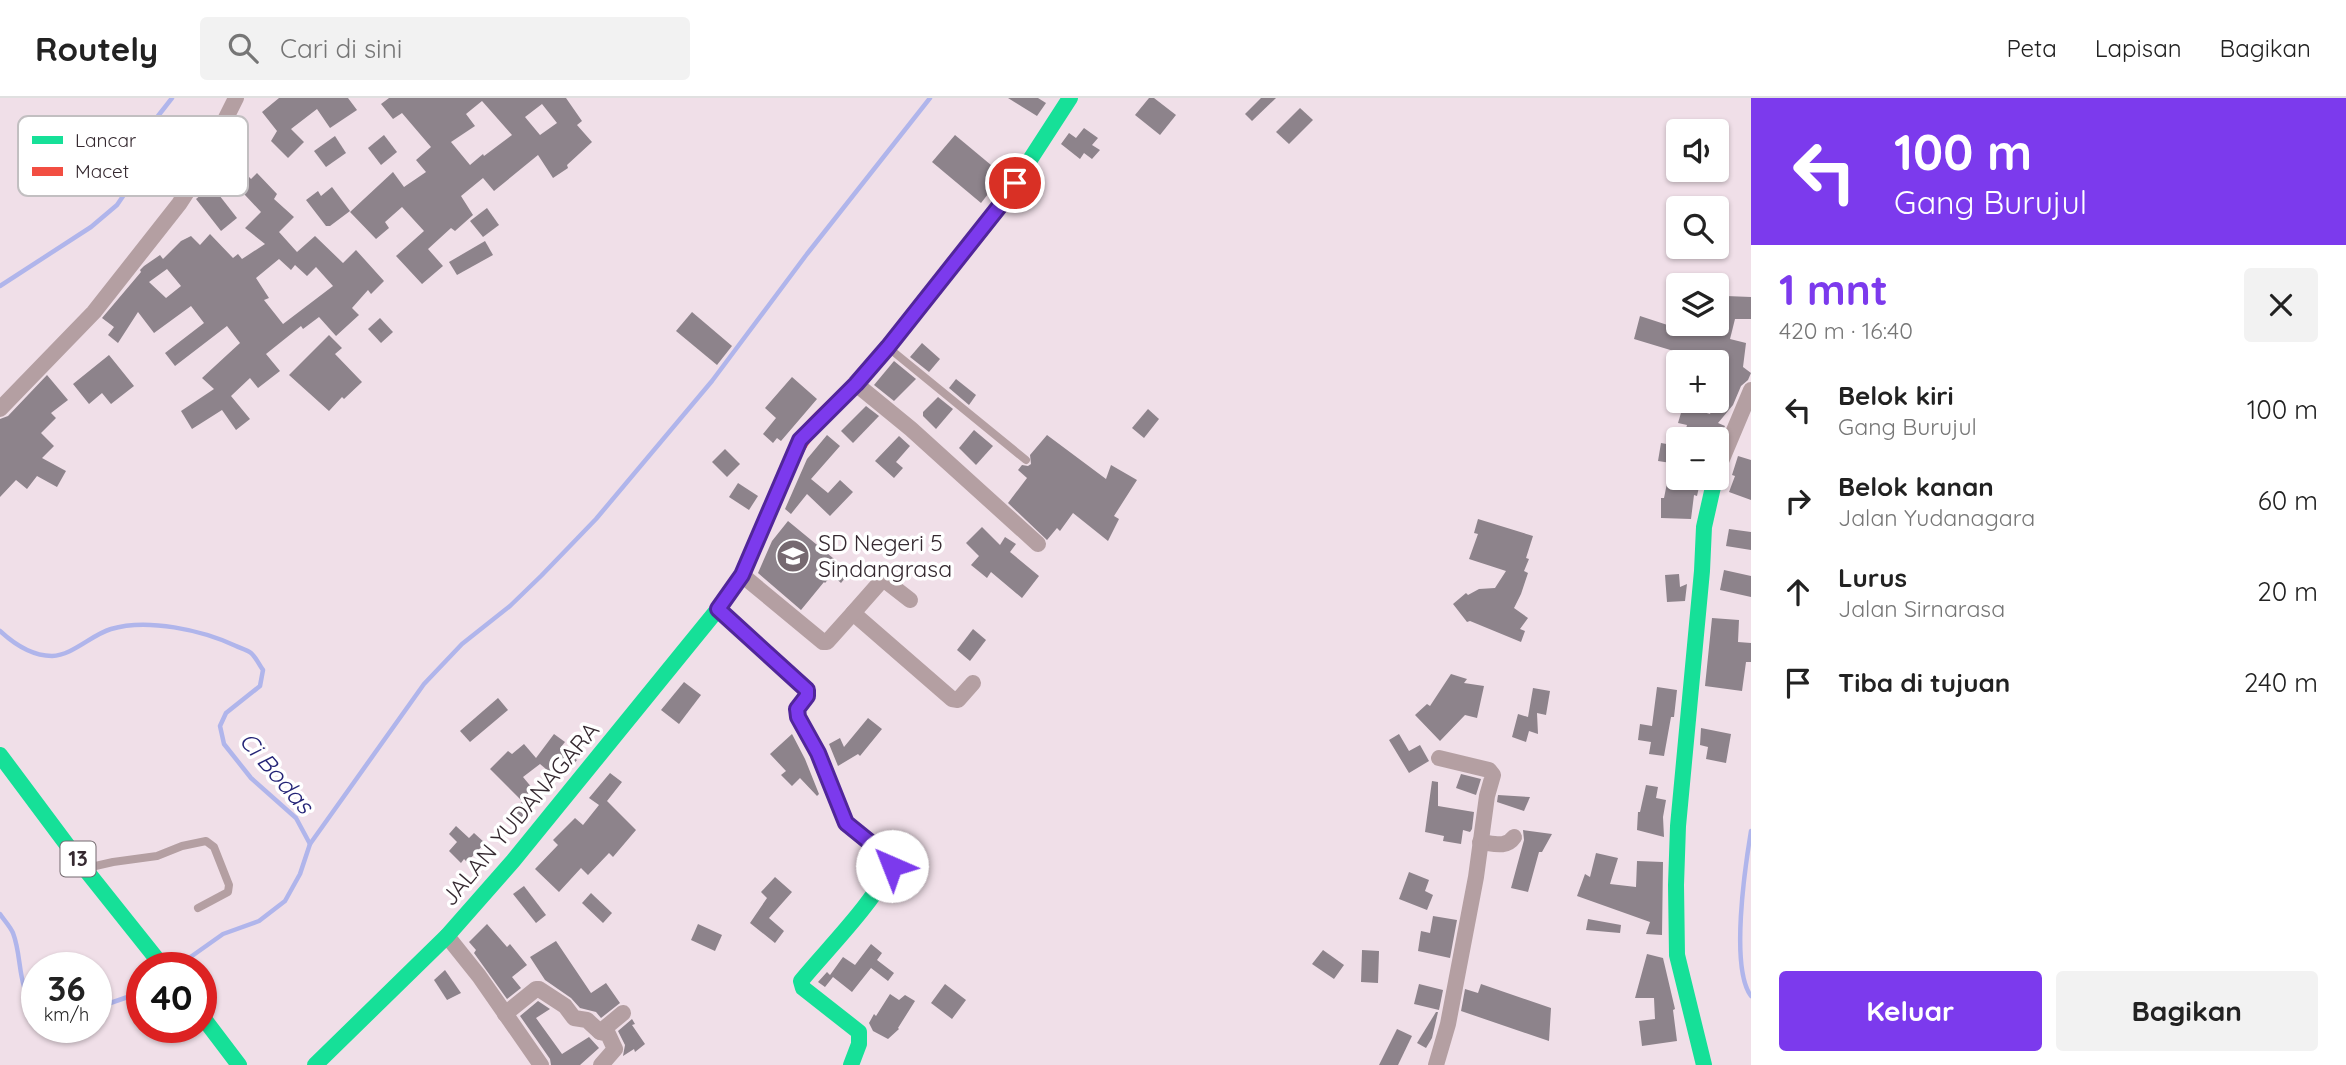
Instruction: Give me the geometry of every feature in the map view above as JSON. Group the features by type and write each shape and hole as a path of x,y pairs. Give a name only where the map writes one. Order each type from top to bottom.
{"main road":[{"name":"JALAN YUDANAGARA","path":"315,1065 447,936 513,861 718,609 742,575 800,440 856,384 888,347 1002,203 1070,98"},
{"path":"1704,1065 1677,955 1676,885 1678,826 1704,527 1712,490"},
{"path":"718,609 807,690 807,696 797,709 798,717 818,753 846,823 891,862 892,866 879,885 801,981 803,988 859,1032 860,1042 850,1065"},
{"name":"13","path":"0,755 151,952"},
{"path":"217,1037 239,1065"}],"street":[{"path":"227,116 236,98"},
{"path":"0,409 94,312 185,196"},
{"path":"856,384 921,437 1038,544"},
{"path":"1729,442 1751,390"},
{"path":"742,575 824,643 883,579 909,600"},
{"path":"853,613 952,699 961,698 973,683"},
{"path":"1436,1065 1448,1024 1472,899 1487,796 1493,775 1489,770 1439,758"},
{"path":"1480,842 1503,845 1514,837"},
{"path":"447,936 479,976 541,1065"},
{"path":"505,1014 539,989 565,1006 574,1018 587,1020 600,1032 608,1034 615,1049 601,1065"},
{"path":"600,1032 624,1013"}],"lane":[{"path":"888,347 1026,460"},
{"path":"85,869 157,856 182,846 206,841 214,847 229,885 228,892 198,908"}],"building":[{"path":"279,98 348,98 357,110 330,128 317,109 291,129 304,142 288,158 271,141 277,131 262,112"},
{"path":"389,98 566,98 582,121 577,125 592,142 567,165 568,168 553,178 538,155 494,191 483,178 461,196 473,215 455,231 451,228 428,249 443,266 422,284 396,256 424,231 402,207 385,222 389,228 376,239 350,212 393,172 404,187 426,172 416,160 431,147 402,113 393,119 381,104","holes":["482,101 512,135 470,165 451,142 475,126 466,114","542,104 557,123 540,135 525,117"]},
{"path":"1008,98 1038,98 1046,103 1037,116"},
{"path":"1149,98 1154,98 1176,115 1160,135 1135,115"},
{"path":"1261,98 1276,98 1252,121 1245,114"},
{"path":"1300,108 1313,120 1289,144 1276,132"},
{"path":"1084,128 1098,138 1092,145 1100,150 1092,159 1084,153 1080,159 1061,144 1069,133 1076,138"},
{"path":"384,135 397,152 381,165 368,148"},
{"path":"955,135 1003,175 981,203 932,162"},
{"path":"335,136 346,153 326,167 314,151"},
{"path":"257,173 277,194 274,199 294,217 279,232 297,252 315,236 343,263 356,250 384,281 371,294 368,290 352,308 359,315 336,336 319,317 303,329 301,326 266,354 280,371 258,388 250,378 231,396 250,419 236,430 222,410 192,429 181,411 214,389 202,378 240,343 227,326 175,366 165,353 204,323 191,306 154,333 138,312 118,343 108,335 114,327 102,318 144,266 160,255 163,259 181,241 191,236 200,245 210,234 233,258 238,254 242,259 265,244 245,228 261,212 246,196 248,176 251,179","holes":["279,259 291,270 295,265 307,276 316,267 333,286 283,324 264,300 269,298 256,278","167,269 181,286 166,298 149,282"]},
{"path":"332,187 350,211 330,226 326,226 306,200 318,191 321,196"},
{"path":"200,196 220,196 237,218 221,231 196,199"},
{"path":"487,208 499,225 483,237 470,221"},
{"path":"485,241 493,255 457,275 449,262"},
{"path":"1729,296 1751,297 1751,319 1735,319 1730,339 1746,343 1743,367 1751,373 1729,410 1729,350 1670,350 1634,339 1640,316 1666,325 1666,336 1729,336"},
{"path":"692,312 732,346 717,365 676,331"},
{"path":"380,318 393,332 381,343 368,329"},
{"path":"329,335 342,348 335,354 362,382 329,411 289,375"},
{"path":"922,343 940,359 929,372 910,357"},
{"path":"109,355 134,386 111,404 102,393 89,404 73,384"},
{"path":"894,361 916,379 894,401 874,385"},
{"path":"47,375 68,400 51,413 56,418 41,433 54,446 42,458 66,471 57,487 37,476 27,489 16,480 0,497 0,419 8,416"},
{"path":"792,377 817,399 781,441 777,438 773,443 763,434 776,418 765,408"},
{"path":"956,379 976,395 969,405 949,388"},
{"path":"938,397 953,409 936,429 923,416 923,412"},
{"path":"866,406 879,416 853,443 841,431"},
{"path":"1148,409 1159,419 1144,438 1132,428"},
{"path":"1681,413 1726,413 1718,423 1725,427 1686,427 1678,423"},
{"path":"974,430 993,446 976,465 959,448"},
{"path":"827,435 840,446 811,479 828,493 840,480 853,492 830,516 807,494 791,514 785,509 807,459"},
{"path":"1047,435 1106,479 1111,465 1137,480 1114,516 1119,519 1108,541 1073,513 1060,531 1057,528 1047,540 1008,503 1027,478 1018,470 1022,465 1031,464 1030,455"},
{"path":"899,436 910,446 896,462 903,468 894,478 875,461"},
{"path":"1661,443 1666,444 1666,462 1658,461"},
{"path":"725,449 740,464 727,477 712,462"},
{"path":"1738,456 1751,460 1751,500 1729,492"},
{"path":"738,483 758,496 749,510 729,497"},
{"path":"1666,488 1698,490 1697,496 1694,495 1691,519 1661,518 1661,498 1664,498"},
{"path":"1478,519 1533,536 1524,571 1528,573 1514,608 1528,618 1520,629 1525,631 1521,642 1467,622 1453,604 1466,593 1468,595 1479,589 1495,588 1506,571 1469,559 1478,534 1474,533"},
{"name":"SD Negeri 5 Sindangrasa","path":"788,521 850,572 841,583 832,575 801,610 758,573 772,541"},
{"path":"982,527 1000,545 1005,537 1016,544 1010,552 1039,576 1022,598 991,572 987,578 971,565 979,556 966,543"},
{"path":"1729,529 1751,532 1751,550 1726,546"},
{"path":"1724,570 1751,576 1751,597 1720,590"},
{"path":"1679,574 1680,587 1687,584 1685,601 1667,602 1665,575"},
{"path":"1712,618 1739,620 1738,642 1751,643 1751,662 1746,662 1742,691 1705,686"},
{"path":"973,629 986,640 970,661 957,650"},
{"path":"1451,674 1467,679 1464,683 1484,686 1477,718 1465,715 1440,741 1415,715 1427,704 1430,706"},
{"path":"684,682 701,695 679,724 661,710"},
{"path":"1657,687 1677,690 1674,717 1671,717 1664,756 1649,754 1651,742 1638,740 1640,724 1652,726"},
{"path":"1533,688 1550,691 1546,715 1537,713 1538,734 1529,731 1526,742 1512,737 1518,714 1528,717"},
{"path":"498,698 508,710 470,742 460,731"},
{"path":"868,718 882,729 860,756 858,754 838,766 829,744 840,738 844,747"},
{"path":"1701,728 1731,734 1726,763 1706,759 1708,747 1700,745"},
{"path":"554,734 565,742 561,747 577,760 560,781 540,764 523,777 533,789 521,800 490,769 508,751 512,754 524,744 536,758"},
{"path":"792,734 805,759 819,794 817,796 800,778 792,786 781,775 786,771 770,754"},
{"path":"1399,734 1409,751 1420,745 1429,761 1409,773 1389,740"},
{"path":"610,773 622,782 607,801 636,830 613,857 609,853 588,875 581,868 559,892 535,869 558,845 553,840 575,818 583,825 599,805 589,798"},
{"path":"1461,774 1481,779 1476,795 1456,788"},
{"path":"1432,781 1438,782 1438,806 1474,812 1472,829 1470,832 1463,830 1461,844 1443,841 1444,836 1425,832"},
{"path":"1646,785 1658,787 1656,798 1666,800 1664,837 1637,830 1638,812"},
{"path":"1498,795 1530,797 1524,811 1497,802"},
{"path":"525,799 535,809 516,827 506,817"},
{"path":"456,826 469,838 474,833 485,843 467,862 464,859 461,863 449,851 457,842 449,834"},
{"path":"1523,830 1552,834 1542,852 1539,852 1528,892 1511,888 1524,840"},
{"path":"1596,853 1618,858 1610,884 1636,887 1637,861 1663,862 1662,935 1646,934 1650,922 1577,896 1585,874 1590,877"},
{"path":"1409,872 1429,880 1425,891 1433,895 1427,910 1399,899"},
{"path":"775,877 792,892 769,918 784,931 775,943 750,923 767,898 761,892"},
{"path":"524,886 546,915 536,923 513,894"},
{"path":"591,893 612,913 603,923 582,903"},
{"path":"1433,916 1457,920 1450,958 1418,951 1421,931 1430,933"},
{"path":"1588,919 1621,925 1620,933 1586,930"},
{"path":"487,924 507,947 510,944 527,965 512,977 521,988 507,999 469,942"},
{"path":"698,924 722,935 715,951 691,940"},
{"path":"556,941 591,993 606,983 620,1003 601,1018 596,1012 580,1008 571,998 545,980 530,957"},
{"path":"871,944 882,953 877,960 894,973 888,981 871,968 852,992 833,977 825,987 818,982 827,972 830,975 843,957 855,965"},
{"path":"1323,950 1344,965 1334,979 1312,964"},
{"path":"1362,950 1379,951 1378,983 1361,982"},
{"path":"1647,954 1663,958 1675,1009 1677,1041 1642,1046 1639,1021 1655,1019 1654,998 1635,998"},
{"path":"445,970 461,993 447,1000 434,980"},
{"path":"945,984 966,1000 952,1019 931,1003"},
{"path":"1419,984 1443,990 1439,1010 1414,1004"},
{"path":"1481,984 1551,1008 1549,1041 1461,1011 1465,989 1478,993"},
{"path":"890,994 899,1000 905,995 915,1001 899,1029 888,1039 873,1031 869,1023"},
{"path":"538,1001 550,1009 536,1018 562,1054 589,1037 599,1048 580,1065 551,1065 550,1059 520,1016"},
{"path":"1436,1012 1432,1038 1426,1048 1417,1043"},
{"path":"632,1019 635,1024 632,1025 645,1044 635,1052 634,1049 623,1056 625,1045 618,1031"},
{"path":"1397,1029 1412,1036 1398,1065 1379,1065"}],"waterway":[{"name":"Ci Bodas","path":"158,116 172,98"},
{"path":"310,844 424,684 462,644 510,606 596,519 712,381 807,254 930,98"},
{"name":"Ci Bodas","path":"0,286 91,227 117,205 123,196"},
{"name":"Ci Bodas","path":"0,631 24,648 37,654 52,656 67,652 111,629 141,625 174,627 207,635 248,651 263,670 260,686 226,713 220,726 224,744 251,778 296,818 310,844 300,874 285,901 259,921 223,934 198,952"},
{"path":"1751,831 1740,941 1741,963 1751,996"},
{"name":"Ci Bodas","path":"0,914 13,933 21,971"},
{"name":"Ci Bodas","path":"112,1002 126,998"}],"traffic: fast":[{"path":"978,234 1002,203 1070,98"},
{"path":"315,1065 447,936 513,861 718,609 742,575 794,454"},
{"path":"1704,1065 1677,955 1676,885 1678,826 1704,527 1712,490"},
{"path":"718,609 807,690 807,696 798,709 798,717 818,753 846,823 892,862 864,908 801,981 803,988 859,1032 859,1044 851,1065"},
{"path":"0,755 151,952"},
{"path":"217,1036 239,1065"}],"traffic: jam":[{"path":"794,454 807,434 874,364 978,234"}],"place":[{"name":"SD Negeri 5 Sindangrasa","path":"793,556"}],"route":[{"path":"892,866 888,857 846,823 818,753 798,717 797,709 807,696 807,690 718,609 742,575 800,440 856,384 888,347 1015,183"}]}
